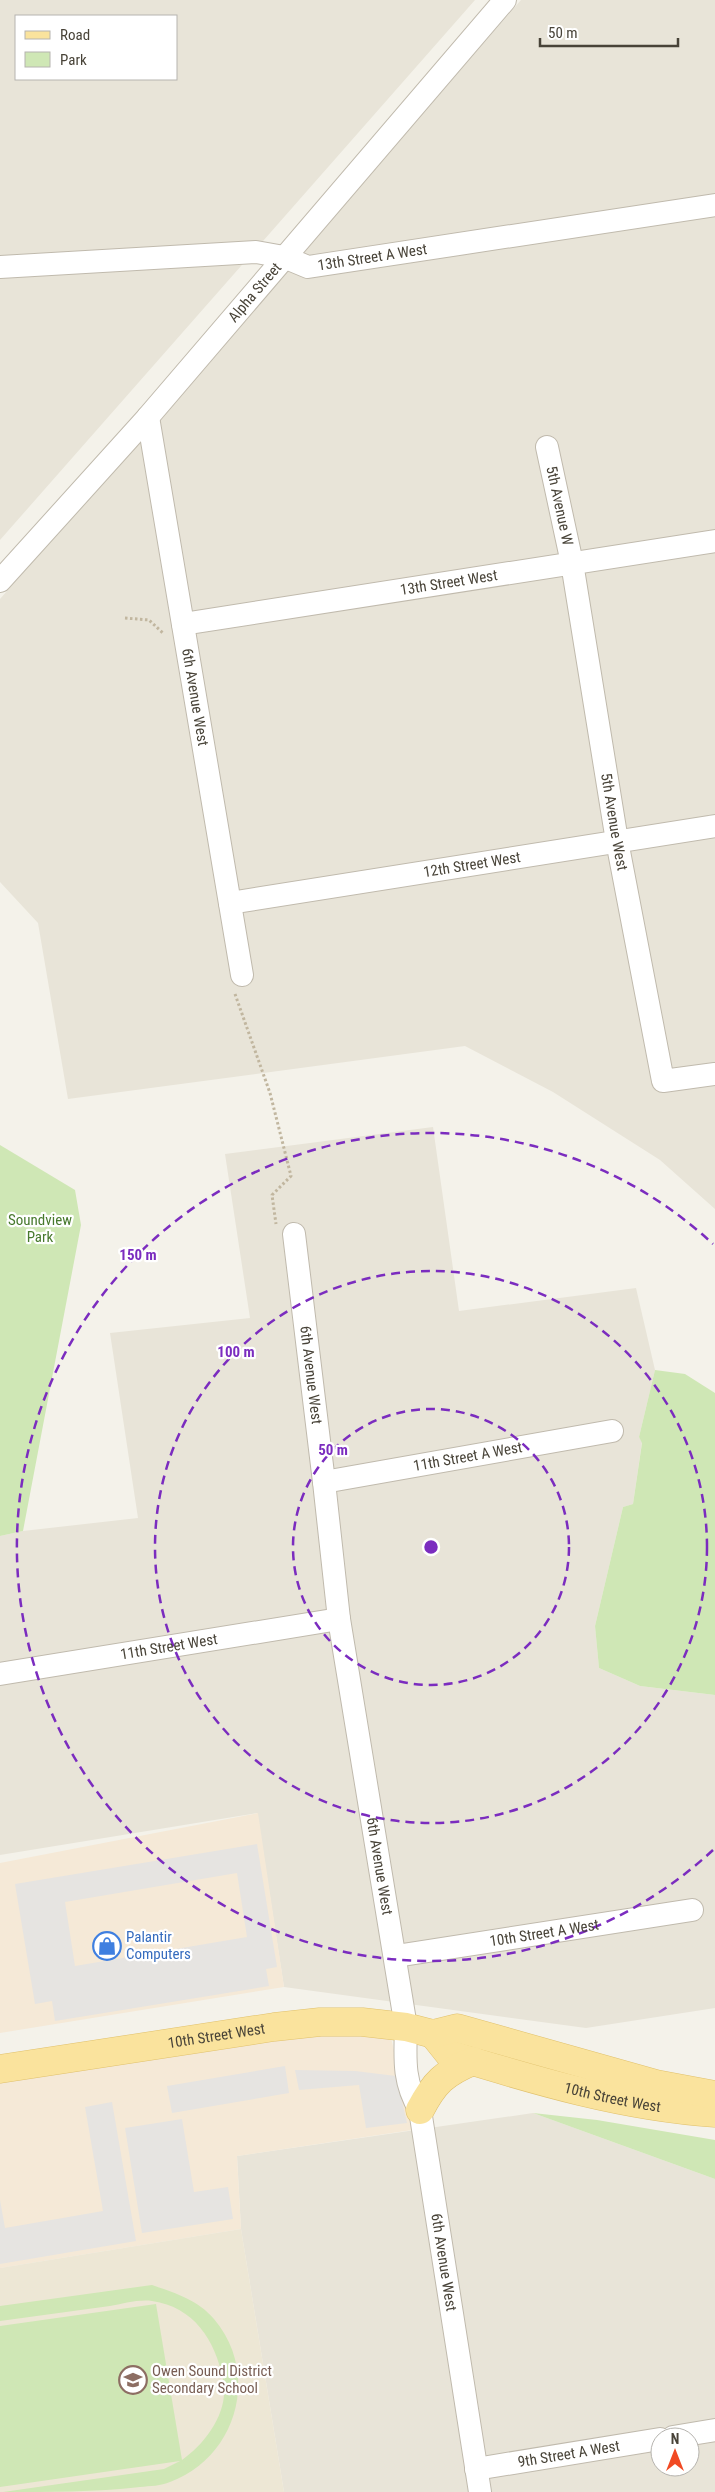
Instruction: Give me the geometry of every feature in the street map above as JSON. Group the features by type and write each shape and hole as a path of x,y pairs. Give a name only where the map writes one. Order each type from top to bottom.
{"main road":[{"name":"10th Street West","path":"0,2069 274,2027 320,2022 362,2022 406,2027 434,2034 457,2028 656,2084 715,2095"},
{"name":"10th Street West","path":"434,2034 449,2054 593,2095 676,2111 715,2113"},
{"path":"420,2110 429,2091 441,2078 453,2069 473,2061"}],"street":[{"name":"Alpha Street","path":"0,581 148,417 505,0"},
{"name":"13th Street A West","path":"0,267 256,252 284,257 308,268 715,205"},
{"name":"6th Avenue West","path":"148,417 242,976"},
{"name":"5th Avenue W","path":"547,447 572,563"},
{"name":"13th Street West","path":"184,634 572,563 715,541"},
{"name":"5th Avenue West","path":"572,563 616,841 663,1081 715,1074"},
{"name":"12th Street West","path":"230,903 715,826"},
{"name":"6th Avenue West","path":"294,1234 339,1619 396,1956 406,2027 406,2071 410,2094 420,2110 480,2492"},
{"name":"11th Street A West","path":"324,1482 612,1431"},
{"name":"11th Street West","path":"0,1674 339,1619"},
{"name":"10th Street A West","path":"396,1956 692,1910"},
{"path":"700,2432 715,2430"},
{"name":"9th Street A West","path":"476,2469 650,2441"}],"path":[{"path":"125,618 149,620 171,641 184,634"},
{"path":"242,976 234,990 270,1092 291,1176 272,1195 278,1235 294,1234"}],"shaded area":[{"path":"0,0 475,0 0,540"},
{"path":"521,0 715,0 715,1209 660,1160 553,1092 465,1046 68,1099 38,923 0,882 0,599"},
{"path":"433,1127 459,1311 636,1288 655,1370 639,1437 642,1442 633,1504 623,1507 595,1626 599,1668 640,1686 715,1695 715,2008 586,2028 284,1987 257,1813 0,1855 0,1536 23,1531 138,1518 110,1333 250,1318 225,1154"},
{"path":"258,1813 284,1987 0,2033 0,1863"},
{"path":"257,1844 277,1967 266,1969 269,1986 55,2021 52,2001 35,2004 15,1884","holes":["237,1873 247,1937 75,1966 65,1902"]},
{"path":"390,2033 412,2130 237,2156 241,2229 0,2268 0,2081 276,2035"},
{"path":"285,2066 289,2093 172,2113 167,2086"},
{"path":"295,2070 355,2071 396,2076 407,2123 366,2128 359,2085 299,2090"},
{"path":"112,2102 136,2241 0,2264 0,2200 5,2228 103,2211 85,2107"},
{"path":"533,2113 715,2179 715,2492 284,2492 241,2229 237,2156"},
{"path":"182,2119 194,2192 228,2187 233,2219 142,2233 125,2128"},
{"name":"Owen Sound District Secondary School","path":"241,2229 284,2492 0,2492 0,2268"}],"green space":[{"name":"Soundview Park","path":"0,1145 75,1190 81,1225 23,1531 0,1536"},
{"path":"655,1370 685,1374 715,1393 715,1695 640,1686 599,1668 595,1626 623,1507 633,1504 642,1443 639,1437"},
{"path":"533,2113 597,2120 715,2140 715,2179"},
{"path":"152,2285 186,2298 208,2312 228,2341 236,2364 238,2388 234,2412 225,2434 211,2454 193,2470 170,2482 159,2485 89,2491 3,2492 164,2469 180,2461 0,2487 0,2326 156,2304 182,2460 200,2445 214,2425 223,2403 223,2379 208,2339 191,2318 180,2310 167,2304 142,2301 0,2321 0,2306"}],"place":[{"name":"Palantir Computers","path":"107,1946"},
{"name":"Owen Sound District Secondary School","path":"133,2380"}]}
